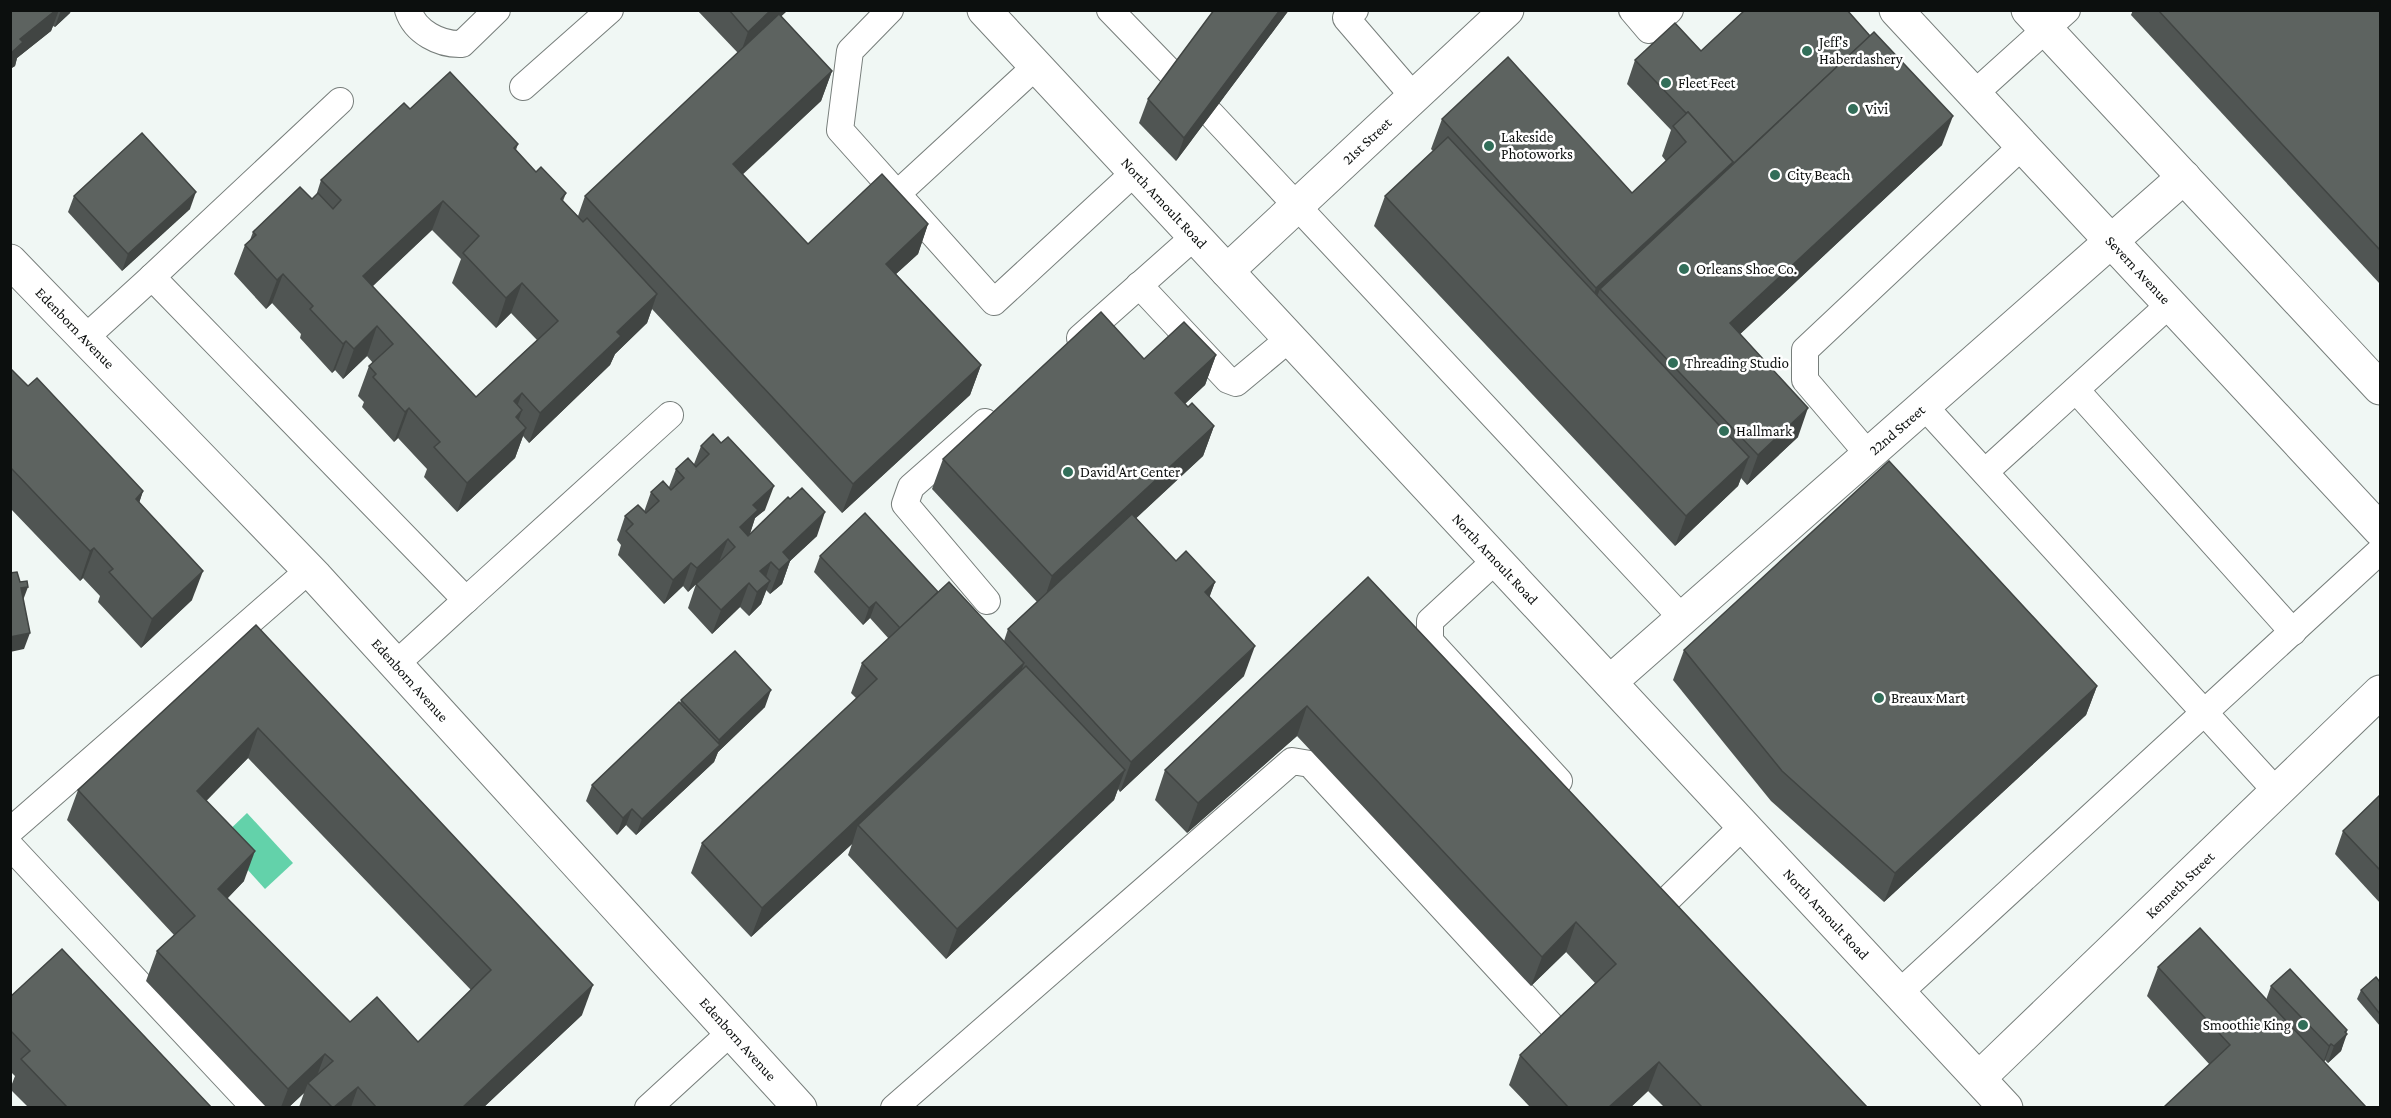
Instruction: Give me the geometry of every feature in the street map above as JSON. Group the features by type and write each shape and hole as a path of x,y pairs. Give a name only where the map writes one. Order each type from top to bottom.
{"street":[{"name":"North Arnoult Road","path":"984,10 2006,1107"},
{"name":"21st Street","path":"1227,271 1507,10"},
{"name":"Severn Avenue","path":"1896,10 2380,530"},
{"path":"2047,17 2184,177 2380,388"},
{"name":"22nd Street","path":"1610,682 2184,177"},
{"name":"Edenborn Avenue","path":"12,267 85,338 309,570 800,1107"},
{"name":"Kenneth Street","path":"1979,1078 2380,692"}],"lane":[{"path":"408,10 418,29 451,44 462,44 497,10"},
{"path":"524,87 610,10"},
{"path":"890,10 850,51 840,130 994,302 1135,172"},
{"path":"1110,10 1174,76"},
{"path":"1355,10 1346,18 1414,97"},
{"path":"1632,10 1649,30 1670,10"},
{"path":"1974,94 2047,17"},
{"path":"897,194 1036,66"},
{"path":"85,338 340,101"},
{"path":"1211,114 1682,618"},
{"path":"1868,454 1805,381 1805,350 2022,146"},
{"path":"1060,355 1195,236"},
{"path":"152,277 466,600"},
{"path":"1139,285 1228,380 1236,383 1290,338"},
{"path":"1984,472 2170,304"},
{"path":"2076,390 2293,632"},
{"path":"1924,406 2277,792"},
{"path":"987,601 906,504 911,487 998,410"},
{"path":"396,664 670,416"},
{"path":"1899,993 2380,551"},
{"path":"1496,560 1430,621 1430,641 1573,796"},
{"path":"10,831 309,570"},
{"path":"894,1107 1292,761 1310,764 1560,1035"},
{"path":"1668,899 1744,825"},
{"path":"10,846 255,1107"},
{"path":"648,1107 731,1032"}],"shaded area":[{"path":"247,813 293,863 265,889 220,839"}],"building":[{"path":"10,10 56,10 20,39 23,42 10,54"},
{"path":"729,10 771,10 748,32"},
{"path":"1214,10 1280,10 1184,138 1148,99"},
{"path":"1745,10 1847,10 1870,36 1734,163 1688,112 1686,113 1635,60 1675,23 1701,51"},
{"path":"2158,10 2380,10 2380,250"},
{"path":"779,14 832,71 733,164 808,244 882,174 928,224 886,264 981,365 853,484 585,196"},
{"path":"1874,32 1953,116 1730,323 1808,408 1758,455 1600,289"},
{"path":"1508,57 1632,193 1686,142 1673,126 1688,112 1733,162 1596,288 1442,119"},
{"path":"450,72 518,144 514,148 536,172 541,167 566,193 561,199 583,222 587,218 657,294 617,332 621,336 540,413 522,393 514,401 522,410 516,417 526,428 467,483 434,447 440,442 409,408 405,412 373,377 376,374 369,366 393,344 377,326 354,349 346,341 343,344 310,309 313,306 283,274 277,280 245,245 256,235 253,232 300,187 312,199 318,193 333,209 341,200 321,180 404,103 410,109","holes":["443,201 479,236 463,253 506,298 522,283 558,321 476,397 363,276"]},
{"path":"142,133 196,192 128,254 74,196"},
{"path":"1448,137 1749,457 1686,516 1385,196"},
{"name":"David Art Center","path":"1101,312 1144,359 1184,322 1216,355 1175,393 1188,407 1192,403 1214,426 1052,576 943,459"},
{"path":"10,368 28,386 37,378 143,491 136,499 203,571 152,619 109,572 113,569 94,548 90,551 10,467"},
{"path":"713,434 721,443 728,437 774,486 753,505 758,510 740,527 748,536 788,497 790,499 802,488 825,512 783,552 790,560 779,570 771,562 760,571 770,581 757,592 749,583 721,610 696,584 735,547 728,539 697,568 691,563 673,580 626,531 633,524 625,516 638,505 646,513 659,501 651,492 663,481 671,490 684,478 676,469 688,458 696,467 709,454 701,446"},
{"name":"Breaux Mart","path":"1889,461 2097,686 1895,873 1782,771 1684,650"},
{"path":"865,513 938,592 900,628 876,602 869,608 820,556"},
{"path":"1132,514 1176,561 1186,551 1215,582 1205,592 1255,646 1131,762 1008,629"},
{"path":"17,572 20,582 27,581 28,587 21,588 30,633 10,637 10,573"},
{"path":"1368,577 1867,1107 1702,1107 1659,1062 1609,1107 1568,1107 1520,1055 1616,964 1576,922 1542,957 1307,706 1198,803 1165,770"},
{"path":"949,582 1024,663 762,908 702,843 877,679 862,663"},
{"path":"256,625 593,985 463,1107 376,1107 358,1087 332,1107 308,1083 333,1061 325,1054 288,1089 157,951 195,916 78,790","holes":["258,728 491,970 418,1042 377,997 350,1022 218,889 255,851 197,791"]},
{"path":"735,651 771,690 719,740 681,700"},
{"path":"1026,666 1125,770 957,929 858,825"},
{"path":"679,702 720,745 642,819 632,809 623,818 592,785"},
{"path":"2380,795 2380,870 2343,831"},
{"path":"2200,928 2366,1107 2164,1107 2230,1045 2158,967"},
{"path":"62,949 211,1107 67,1107 21,1059 30,1051 10,1030 10,997"},
{"path":"2290,969 2347,1030 2345,1032 2347,1034 2334,1046 2331,1044 2329,1046 2271,986"},
{"path":"2376,977 2380,982 2380,1014 2361,990"}],"place":[{"name":"Jeff's Haberdashery","path":"1807,51"},
{"name":"Fleet Feet","path":"1666,83"},
{"name":"Vivi","path":"1853,109"},
{"name":"Lakeside Photoworks","path":"1489,146"},
{"name":"City Beach","path":"1775,175"},
{"name":"Orleans Shoe Co.","path":"1684,269"},
{"name":"Threading Studio","path":"1673,363"},
{"name":"Hallmark","path":"1724,431"},
{"name":"David Art Center","path":"1068,472"},
{"name":"Breaux Mart","path":"1879,698"},
{"name":"Smoothie King","path":"2303,1025"}]}
